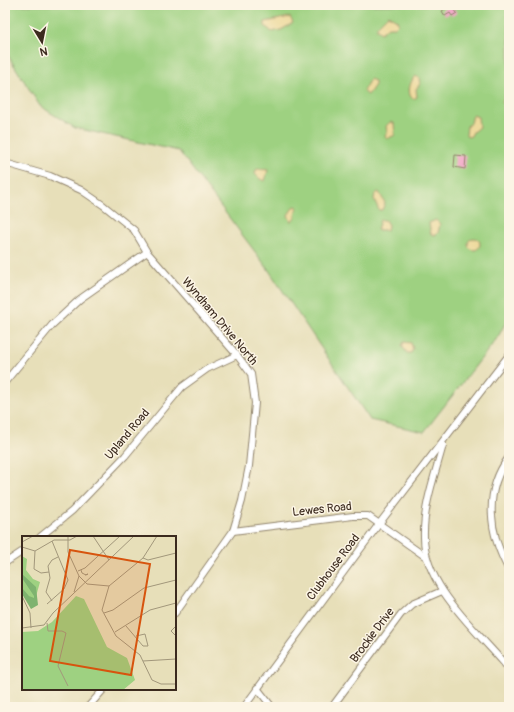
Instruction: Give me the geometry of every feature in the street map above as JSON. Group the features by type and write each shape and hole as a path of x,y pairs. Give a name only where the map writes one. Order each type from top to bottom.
{"street":[{"name":"Wyndham Drive North","path":"5,163 50,176 81,190 103,205 134,230 147,252 237,355 251,374 255,403 249,466 242,501 232,531 182,606 176,612"},
{"path":"5,382 52,325 75,304 147,252"},
{"name":"Upland Road","path":"41,536 72,511 114,467 182,387 207,369 237,355"},
{"name":"Clubhouse Road","path":"244,707 379,524 509,355"},
{"path":"443,442 427,504 424,537 426,557 442,591 504,662 509,670"},
{"path":"509,457 496,479 491,498 491,510 496,542 509,570"},
{"name":"Lewes Road","path":"232,531 353,516 368,516 426,557"},
{"path":"5,564 22,552"},
{"name":"Brockie Drive","path":"332,707 401,614 412,604 442,591"},
{"path":"257,688 272,707"},
{"path":"88,707 103,690"}],"green space":[{"path":"5,5 509,5 509,316 498,337 424,432 370,420 268,269 179,151 75,128 40,106 5,51"}],"sand":[{"path":"388,15 397,20 398,24 395,27 388,27 381,33 377,30 377,26"},
{"path":"290,17 293,23 281,30 272,32 265,26 265,22"},
{"path":"415,76 419,78 420,84 416,89 417,97 413,99 409,91"},
{"path":"370,79 375,81 375,85 368,95 363,91"},
{"path":"505,95 509,96 509,112 507,106 502,102"},
{"path":"473,115 478,117 479,127 471,136 468,137 466,135 467,126 471,123"},
{"path":"390,122 394,123 395,135 387,139 385,137 387,132 386,126"},
{"path":"256,170 268,170 265,181 260,179 255,174"},
{"path":"379,192 385,203 382,210 379,210 374,199 375,194"},
{"path":"294,206 297,207 295,217 291,222 288,215"},
{"path":"380,220 385,220 388,225 387,230 377,230"},
{"path":"436,220 440,224 438,233 435,235 431,234 429,223"},
{"path":"472,238 476,238 480,244 476,250 472,250 468,246 468,242"},
{"path":"404,342 411,343 413,349 411,353 407,353 402,346"}],"building":[{"path":"451,5 457,13 452,16 450,13 445,16 442,11"},
{"path":"455,155 466,156 465,169 454,167"}]}
